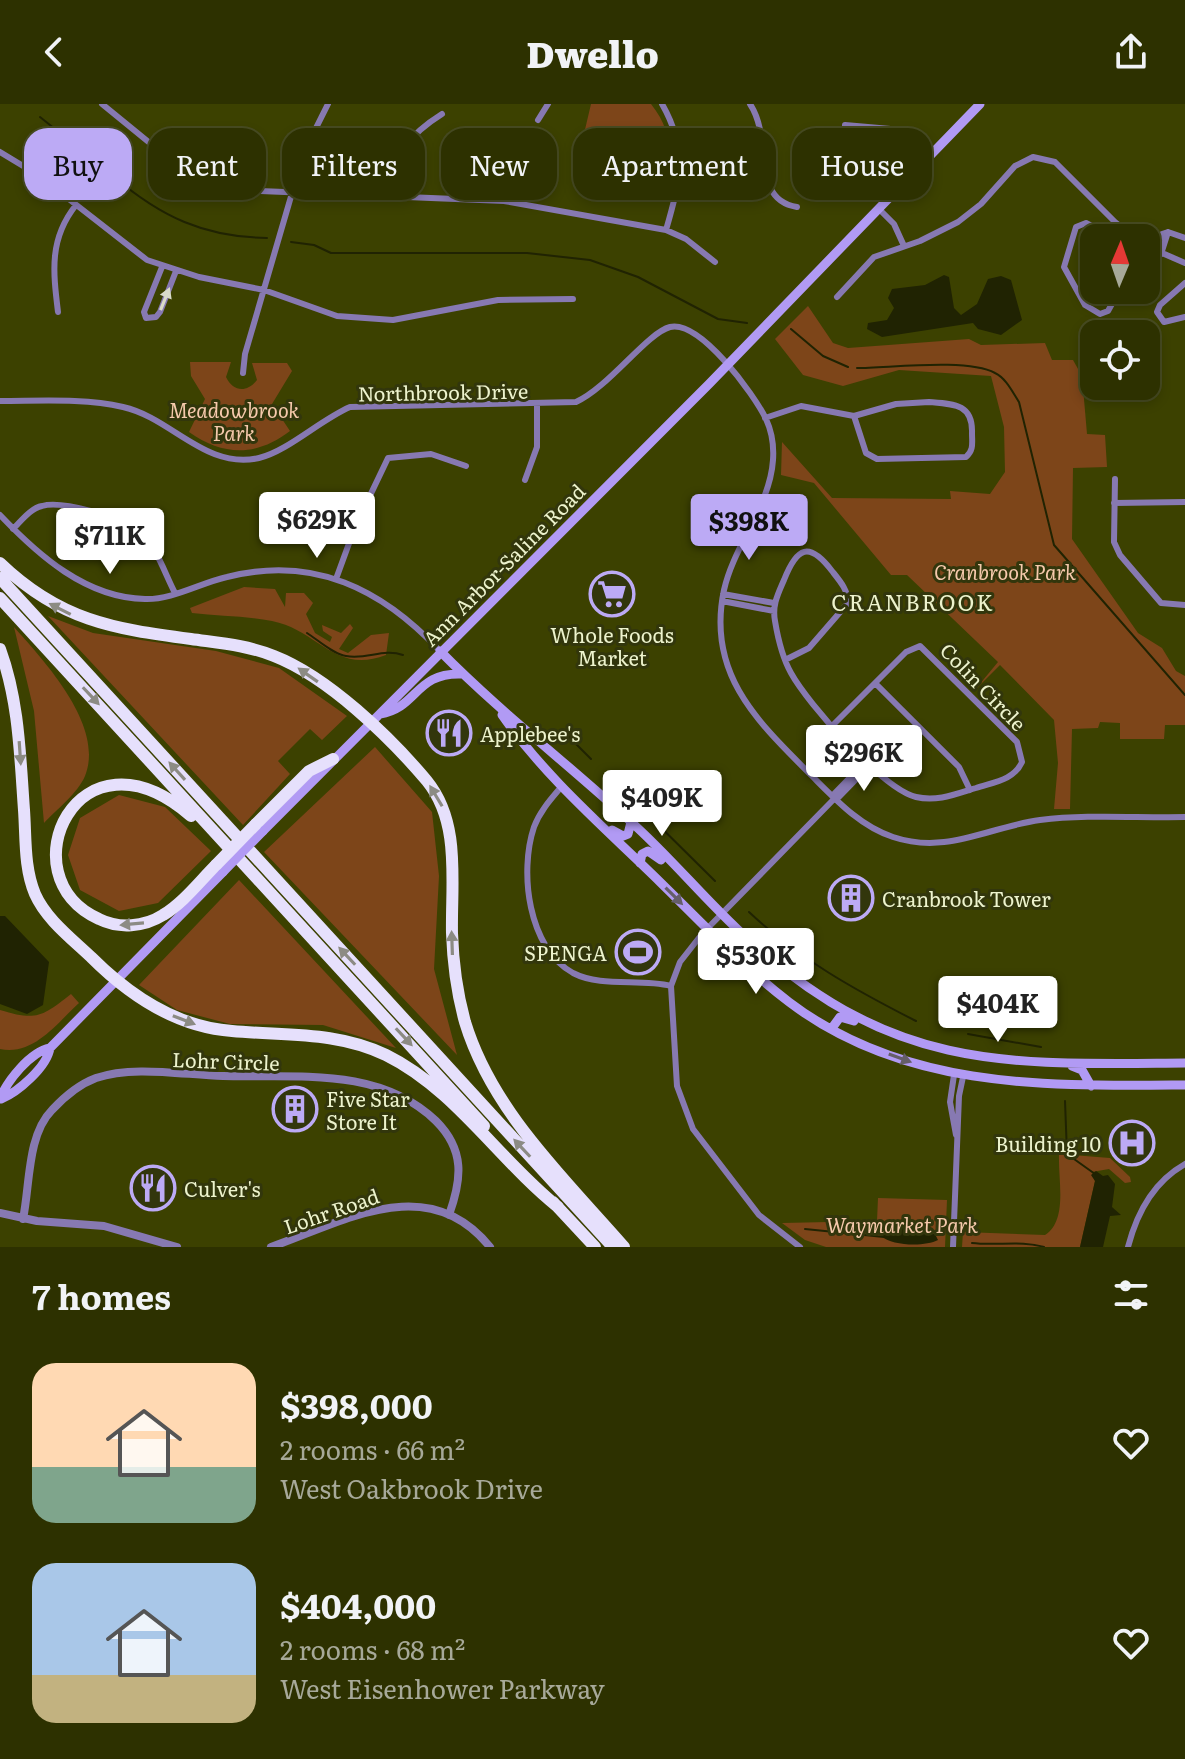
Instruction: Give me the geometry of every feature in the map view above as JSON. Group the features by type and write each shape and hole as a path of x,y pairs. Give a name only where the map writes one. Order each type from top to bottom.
{"highway":[{"path":"0,563 51,604 95,623 132,632 239,646 273,655 302,670 370,723 426,780 445,814 451,843 455,975 465,1021 481,1064 512,1116 624,1247"},
{"path":"0,578 613,1247"},
{"path":"0,598 595,1247"},
{"path":"0,649 9,676 18,725 30,880 42,907 116,982 142,1000 193,1024 230,1031 317,1035 349,1041 385,1055 436,1089 527,1182 558,1207"},
{"path":"219,837 153,788 123,783 99,788 77,803 63,822 55,849 57,866 69,895 92,916 121,925 160,917 219,868 260,828 309,771 333,759"}],"main road":[{"name":"Ann Arbor-Saline Road","path":"333,759 727,365 980,104"},
{"path":"440,651 498,709 562,786 706,929 791,1004 832,1028 896,1058 963,1077 1091,1086 1124,1086 1145,1080 1185,1083"},
{"path":"380,714 396,711 428,680 449,673 463,674"},
{"path":"498,709 540,739 631,822 697,890"},
{"path":"548,771 564,765 609,807 616,809"},
{"path":"573,797 580,799 618,835 628,834 631,822"},
{"path":"640,863 642,854 653,852 757,948 816,994 906,1039"},
{"path":"0,1099 13,1094 48,1056 50,1048 116,982 219,868"},
{"path":"745,965 803,1004 808,1004 816,994"},
{"path":"832,1028 839,1017 843,1017 889,1037 991,1060 1068,1065 1184,1063"},
{"path":"1124,1086 1114,1074 1119,1069 1173,1068 1184,1063"},
{"path":"963,1077 983,1075 1037,1080 1043,1072 1036,1064"},
{"path":"1068,1065 1082,1070 1091,1086"}],"street":[{"path":"102,104 189,175 237,190 282,194"},
{"path":"316,128 328,104"},
{"path":"538,120 548,104"},
{"path":"750,104 762,130 769,190 777,199 797,207"},
{"path":"664,105 680,147 680,170 666,230"},
{"path":"421,128 442,114"},
{"path":"845,125 902,130 934,153"},
{"path":"0,152 38,175 128,248 162,267 264,290 337,316 365,320 415,318 498,300 573,299"},
{"path":"837,297 874,257 936,234 967,216 1015,166 1033,157 1055,162 1118,224"},
{"path":"425,197 526,204 666,230 686,239 715,262"},
{"path":"243,373 245,354 291,200"},
{"path":"58,312 53,253 57,235 76,205"},
{"path":"879,209 894,224 904,246"},
{"path":"1080,225 1076,227 1064,263 1080,295"},
{"path":"1160,247 1168,232 1185,238"},
{"path":"1160,253 1185,263"},
{"path":"162,267 144,312 146,318 156,317 160,312 176,271"},
{"path":"1185,283 1160,305 1157,312 1164,322 1185,317"},
{"path":"1084,304 1100,314 1108,311 1112,304"},
{"name":"Northbrook Drive","path":"0,401 83,402 123,407 144,413 209,454 233,460 274,453 323,419 350,407 389,403 537,405 576,402 601,389 653,338 671,327 694,332 727,365"},
{"path":"727,365 765,418 773,449 770,476 736,554 723,597 722,637 730,673 750,711 834,798 875,830 905,841 927,844 970,840 1048,819 1185,817"},
{"path":"765,418 801,406 854,416 912,402 959,406 973,418 972,449 961,459 872,457 864,449 854,416"},
{"path":"525,480 537,447 537,405"},
{"path":"336,579 355,527 388,458 431,454 466,466"},
{"path":"1115,479 1114,542 1120,555 1161,603 1185,605"},
{"path":"1114,503 1185,502"},
{"path":"13,529 39,506 52,504 122,523 138,530 149,544 175,593"},
{"path":"0,515 49,563 116,595 146,599 256,571 301,572 336,579 391,605 440,651"},
{"path":"785,660 809,648 844,611 848,597 821,557 806,551 792,560 774,607 785,660 797,682 868,763 900,791 919,797 938,798 970,790 959,767 875,683"},
{"path":"723,597 774,607"},
{"name":"Colin Circle","path":"833,725 911,648 924,647 1017,742 1023,757 1017,772 970,790"},
{"path":"800,1247 759,1215 689,1120 677,1086 671,986 680,962 706,929 868,763"},
{"path":"562,786 541,812 531,841 530,899 543,942 561,964 580,976 671,986"},
{"name":"Lohr Circle","path":"23,1219 42,1123 50,1111 83,1084 115,1074 346,1080 384,1087 424,1110 454,1144 461,1171 449,1215"},
{"path":"953,1247 958,1138 950,1102 963,1077"},
{"path":"1128,1247 1136,1220 1153,1190 1185,1164"},
{"name":"Lohr Road","path":"271,1247 364,1212 390,1206 418,1207 449,1215 470,1227 490,1247"},
{"path":"0,1213 23,1219 104,1226 177,1247"}],"green space":[{"path":"591,104 651,104 665,128 585,128"},
{"name":"Cranbrook Park","path":"808,306 833,343 848,348 969,339 981,345 1045,343 1052,360 1073,360 1080,372 1080,400 1084,400 1087,434 1105,435 1107,467 1073,468 1072,539 1138,633 1162,648 1176,671 1185,676 1185,725 1165,725 1164,739 1120,739 1120,723 1100,722 1098,728 1072,729 1070,809 1054,809 1058,763 1054,720 1000,665 974,691 998,662 907,575 891,575 814,483 781,475 782,442 832,498 951,499 950,491 990,494 1005,472 1004,427 991,376 899,370 843,386 803,375 775,339"},
{"name":"Meadowbrook Park","path":"190,362 231,362 226,377 232,386 240,389 249,387 257,380 252,363 287,363 292,371 272,404 290,431 265,446 240,450 214,446 189,432 205,399 191,376"},
{"path":"244,587 275,589 285,607 286,593 304,593 313,603 306,614 315,633 330,642 332,637 323,631 322,625 341,633 350,624 353,628 339,649 348,653 371,635 389,633 386,655 368,660 353,659 272,621 192,613 190,608"},
{"path":"48,616 93,633 216,651 279,668 347,716 322,740 310,729 278,761 290,774 243,825"},
{"path":"14,627 69,696 87,737 89,757 82,782 44,823 34,711"},
{"path":"375,747 432,812 439,876 434,969 457,1055 264,852"},
{"path":"119,795 165,807 211,851 158,903 119,911 80,890 68,855 80,818"},
{"path":"239,880 396,1048 323,1025 230,1024 177,1010 139,985"},
{"path":"71,994 79,1003 44,1036 24,1048 0,1049 0,1010 38,1015"},
{"path":"1059,1154 1110,1158 1130,1177 1131,1182 1125,1183 1109,1169 1092,1172 1095,1181 1080,1247 962,1247 963,1232 1045,1235 1057,1220 1059,1210"},
{"name":"Waymarket Park","path":"878,1198 947,1200 945,1247 826,1247 805,1240 782,1223 877,1221"}],"shaded area":[{"path":"944,275 949,277 954,308 961,315 977,304 988,279 1001,276 1011,280 1022,320 1001,335 978,329 973,323 882,337 867,329 868,323 887,320 894,308 888,298 892,289 925,285"},
{"path":"0,916 5,916 49,962 43,1005 27,1014 0,1004"},
{"path":"1096,1171 1103,1176 1108,1175 1115,1184 1112,1207 1121,1215 1110,1216 1103,1247 1080,1247 1095,1181 1091,1175"},
{"path":"903,1227 935,1234 938,1240 909,1244 893,1242 881,1236"}],"waterway":[{"path":"40,117 54,128"},
{"path":"132,191 166,213 203,229 267,238"},
{"path":"291,242 314,245 331,253 527,253 590,260 638,277 718,319 747,323"},
{"path":"791,329 823,356 848,367"},
{"path":"857,368 966,366 982,368 1003,378 1019,402 1054,545 1185,695"},
{"path":"307,633 341,655 403,655"},
{"path":"565,733 591,759"},
{"path":"617,784 715,881"},
{"path":"749,912 828,972 916,1021"},
{"path":"968,1034 1041,1047"},
{"path":"1065,1101 1067,1154 1095,1174"},
{"path":"805,1229 884,1237"},
{"path":"972,1243 1044,1247"}],"place":[{"name":"Whole Foods Market","path":"612,594"},
{"name":"Applebee's","path":"449,733"},
{"name":"Cranbrook Tower","path":"851,898"},
{"name":"SPENGA","path":"638,952"},
{"name":"Five Star Store It","path":"295,1109"},
{"name":"Building 10","path":"1132,1143"},
{"name":"Culver's","path":"153,1188"}],"district":[{"name":"CRANBROOK","path":"913,601"}]}
